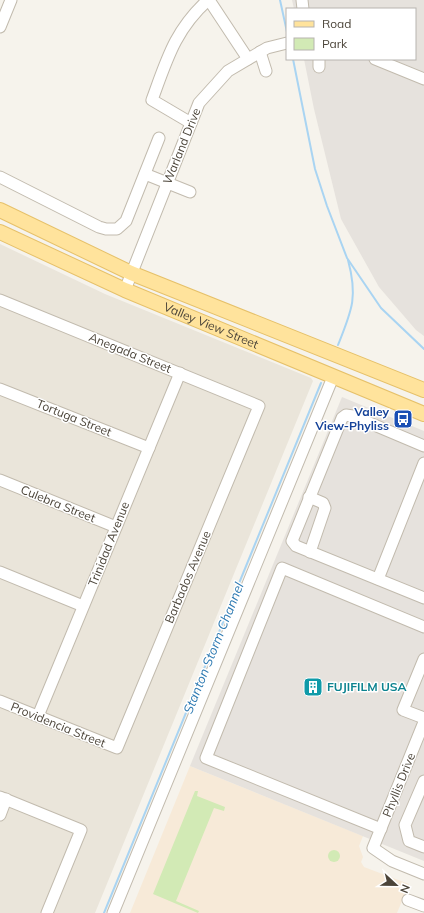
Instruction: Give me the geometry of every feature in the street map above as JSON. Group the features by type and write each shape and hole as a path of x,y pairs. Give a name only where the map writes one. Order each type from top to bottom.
{"main road":[{"name":"Valley View Street","path":"0,210 131,273 424,390"},
{"name":"Valley View Street","path":"0,232 125,290 424,414"}],"street":[{"path":"0,27 11,0"},
{"path":"192,122 152,100 179,32 194,13 209,0 248,59"},
{"name":"Warland Drive","path":"125,290 199,103 228,71 260,52 284,43"},
{"path":"260,52 266,71"},
{"path":"377,60 424,79"},
{"path":"0,177 99,227 112,230 122,226 126,221 160,138"},
{"path":"145,174 190,192"},
{"name":"Anegada Street","path":"0,300 259,406"},
{"name":"Trinidad Avenue","path":"38,716 180,373"},
{"path":"113,913 333,377"},
{"name":"Tortuga Street","path":"0,389 149,448"},
{"name":"Barbados Avenue","path":"117,748 259,406"},
{"path":"424,446 353,416 346,415 342,418 292,541 296,546 424,598"},
{"path":"378,579 424,463"},
{"name":"Culebra Street","path":"0,480 116,527"},
{"path":"309,497 323,503 325,508 310,552"},
{"path":"381,829 206,758 282,568 424,627"},
{"path":"1,575 83,606"},
{"path":"424,659 403,710 424,718"},
{"name":"Providencia Street","path":"0,701 117,748"},
{"name":"Phyllis Drive","path":"424,722 373,848 392,861 424,874"},
{"path":"424,781 405,825 409,840 424,848"},
{"path":"0,815 3,798 81,830 47,913"},
{"path":"408,900 424,906"}],"shaded area":[{"path":"292,0 424,0 424,336 416,330 379,287 341,219 314,109 304,60 416,60 416,8 294,8"},
{"path":"0,244 105,294 311,378 313,381 95,913 0,913"},
{"path":"342,397 424,431 424,861 190,766"},
{"path":"190,766 363,836 359,846 363,857 361,862 364,867 409,884 397,913 130,913"}],"green space":[{"path":"195,791 198,791 197,796 225,807 224,811 214,808 176,901 199,911 198,913 153,894"},
{"path":"336,850 339,851 339,861 332,862 329,861 328,854 329,851"}],"waterway":[{"path":"280,0 286,27"},
{"path":"293,60 315,169 327,206 347,258 381,308 424,349"},
{"name":"Stanton Storm Channel","path":"338,345 347,322 352,303 353,284 348,260"},
{"name":"Stanton Storm Channel","path":"104,913 321,383"}],"place":[{"name":"Valley View-Phyliss","path":"403,419"},
{"name":"FUJIFILM USA","path":"313,687"}]}
